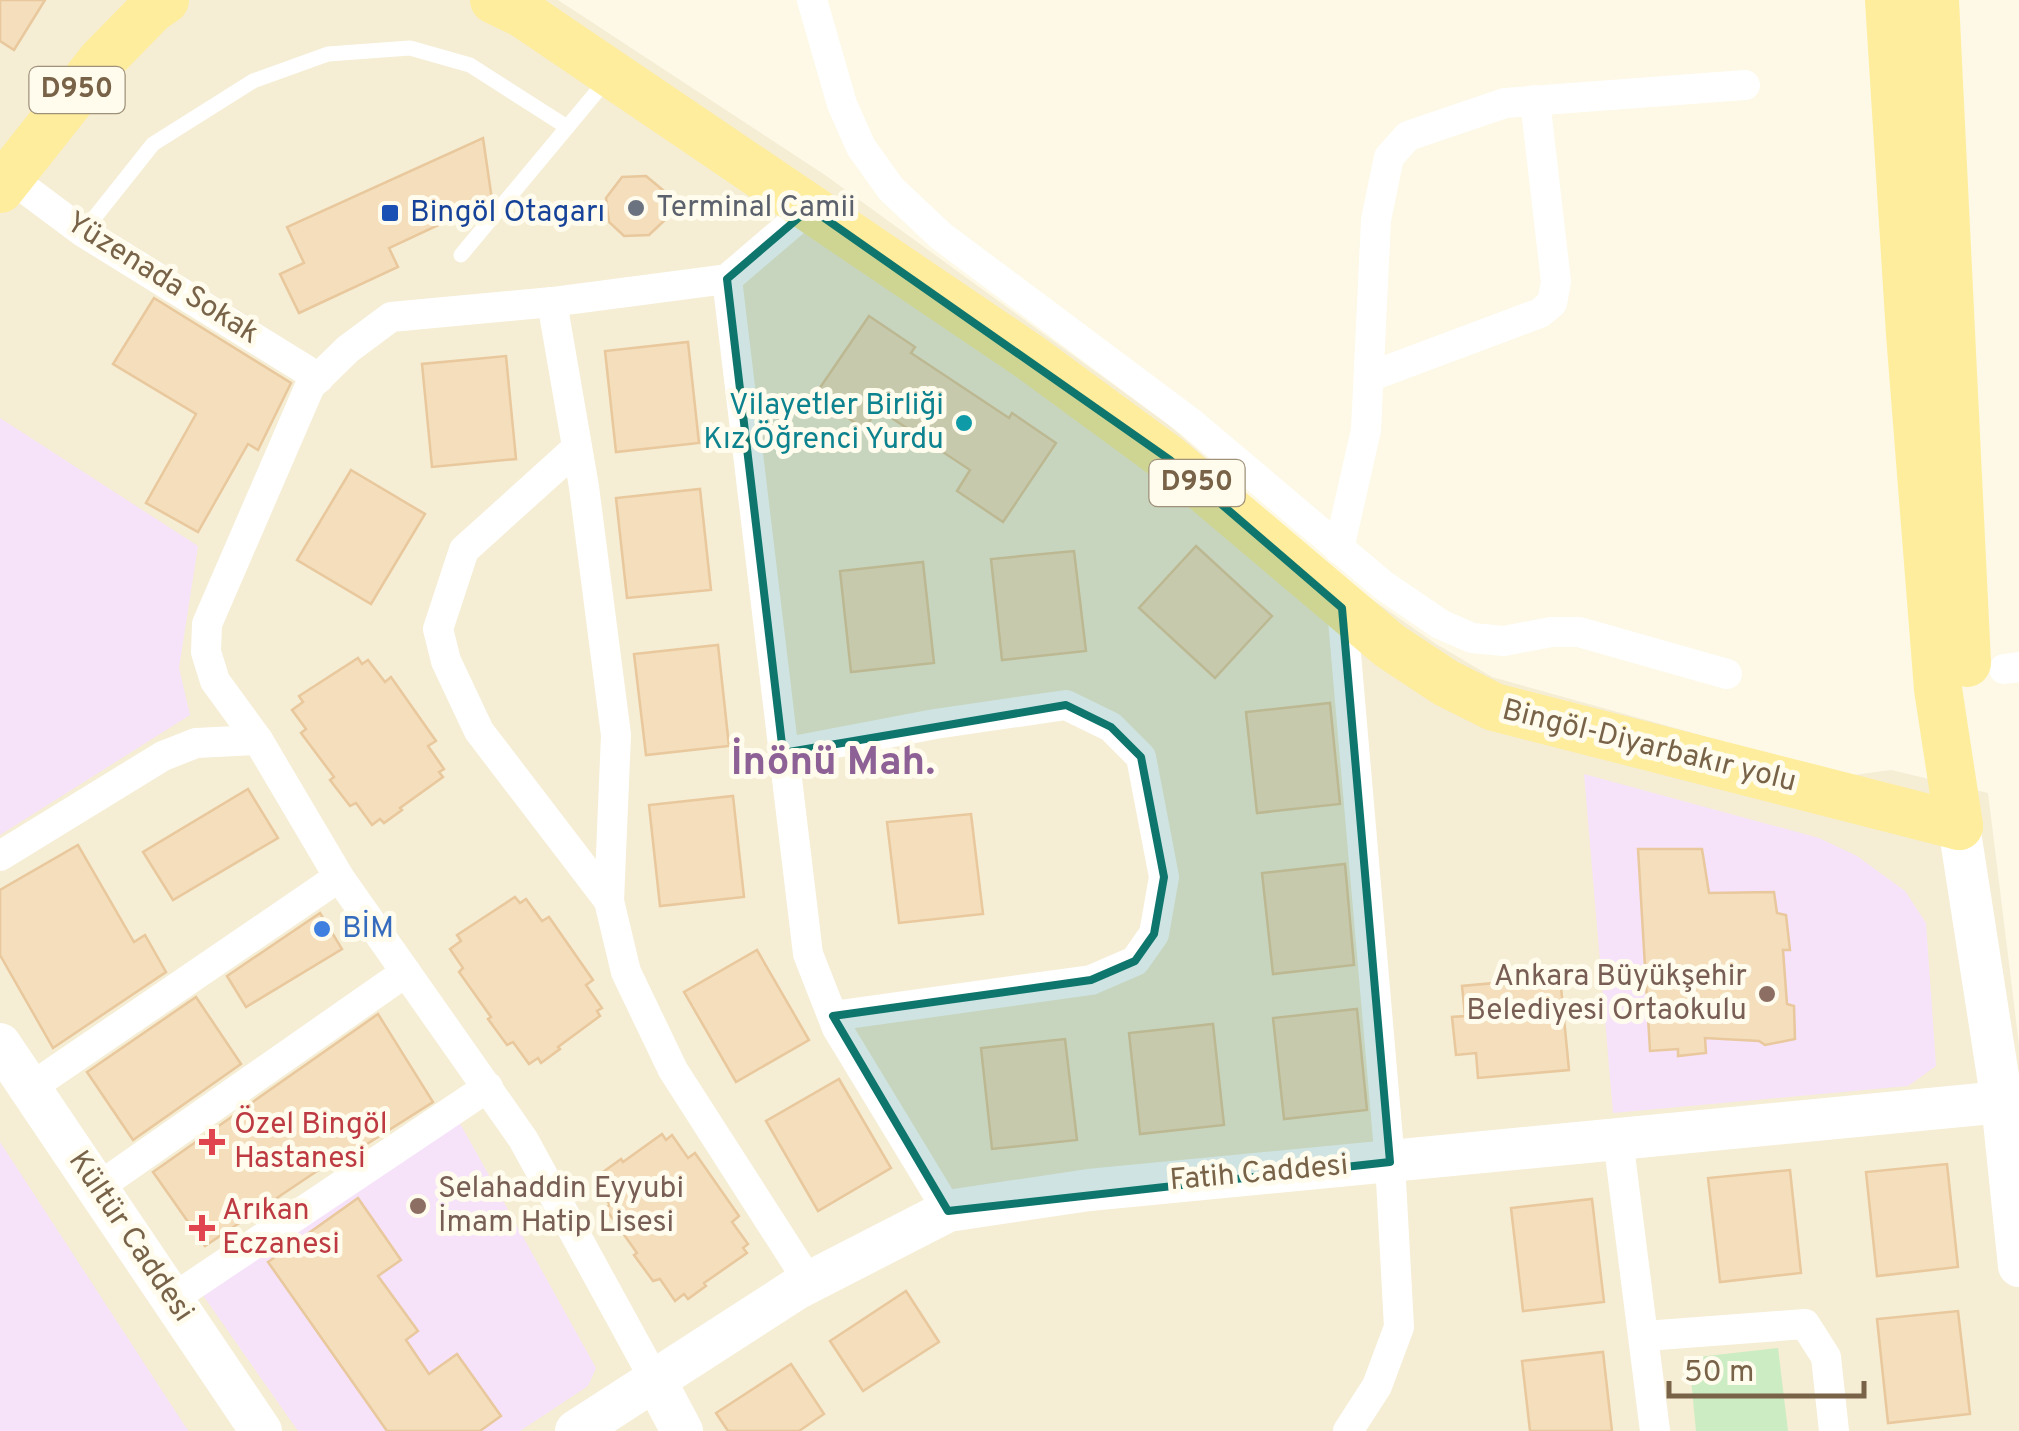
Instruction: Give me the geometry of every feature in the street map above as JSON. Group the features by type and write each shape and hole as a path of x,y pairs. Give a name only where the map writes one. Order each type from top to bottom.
{"main road":[{"name":"D950","path":"3,179 102,60 165,0"},
{"name":"Bingöl-Diyarbakır yolu","path":"494,0 523,14 1031,358 1155,448 1342,608 1432,674 1494,708 1960,826"},
{"path":"1889,0 1938,689 1960,826"},
{"path":"1934,0 1968,674 1960,826"}],"street":[{"path":"812,0 842,104 861,147 891,189 941,236 1190,422 1383,585 1440,624 1472,638 1504,641 1552,632 1579,632 1727,674"},
{"path":"1340,549 1366,430 1376,220 1388,157 1408,136 1505,103 1745,85"},
{"path":"1369,377 1540,313 1552,304 1556,282 1534,100"},
{"name":"Yüzenada Sokak","path":"3,179 319,378"},
{"path":"682,1431 523,1139 340,877 258,740 215,680 206,652 207,624 310,386 348,349 391,317 728,280 810,208"},
{"path":"728,280 808,954 832,1016 948,1211"},
{"path":"552,302 577,448 616,736 609,901 626,972 673,1070 809,1282"},
{"path":"577,448 464,550 438,629 446,661 479,732 609,901"},
{"path":"1342,608 1390,1162 1399,1327 1377,1386 1348,1431"},
{"path":"783,753 935,724 1066,705 1111,727 1141,757 1164,877 1154,934 1135,960 1091,980 832,1016"},
{"path":"0,856 163,756 196,743 258,740"},
{"path":"1960,826 2002,1102 2019,1266"},
{"path":"30,1088 340,877"},
{"path":"97,1188 406,972"},
{"name":"Kültür Caddesi","path":"0,1044 260,1431"},
{"path":"172,1298 488,1086"},
{"name":"Fatih Caddesi","path":"576,1431 809,1282 948,1211 1088,1190 2002,1102"},
{"path":"1618,1139 1654,1431"},
{"path":"1645,1336 1805,1324 1826,1356 1834,1431"}],"lane":[{"path":"83,232 152,144 253,81 328,54 410,48 470,65 568,126"},
{"path":"460,255 611,74"}],"highlighted area":[{"path":"810,208 1170,460 1342,608 1390,1162 948,1211 833,1016 1091,980 1135,961 1154,934 1164,877 1141,757 1111,727 1066,705 783,753 727,279"}],"shaded area":[{"path":"0,0 558,0 825,175 1169,425 1347,582 1436,644 1492,677 1847,776 1891,770 1988,793 2019,1045 2019,1431 0,1431"},
{"path":"0,418 198,546 179,668 190,715 0,835"},
{"name":"Ankara Büyükşehir Belediyesi Ortaokulu","path":"1584,774 1819,838 1857,856 1905,891 1926,923 1936,1066 1908,1086 1613,1113"},
{"name":"Selahaddin Eyyubi İmam Hatip Lisesi","path":"457,1118 596,1368 588,1386 520,1431 298,1431 202,1294"},
{"path":"0,1142 185,1426 189,1431 0,1431"}],"green space":[{"path":"1778,1348 1788,1431 1696,1431 1689,1358"}],"building":[{"path":"0,0 45,0 14,50 0,41"},
{"name":"Bingöl Otagarı","path":"483,138 492,200 389,248 398,267 299,313 280,274 304,263 287,227"},
{"name":"Terminal Camii","path":"646,176 664,191 667,218 649,235 624,236 609,222 606,198 622,177"},
{"path":"154,298 291,383 258,450 248,444 198,532 146,503 196,414 113,364"},
{"name":"Vilayetler Birliği Kız Öğrenci Yurdu","path":"869,316 915,347 911,353 1009,418 1012,413 1056,443 1003,522 957,491 970,470 878,409 864,429 815,395"},
{"path":"688,342 699,443 616,452 605,351"},
{"path":"506,356 516,459 432,467 422,364"},
{"path":"351,470 425,514 371,604 297,560"},
{"path":"700,489 711,590 627,598 616,498"},
{"path":"1196,546 1272,616 1215,678 1139,608"},
{"path":"1074,551 1086,651 1002,660 991,559"},
{"path":"923,562 934,663 851,672 840,571"},
{"path":"718,645 729,746 646,755 634,654"},
{"path":"358,658 362,664 368,660 385,682 391,677 436,741 428,746 444,769 439,772 443,777 402,810 384,823 380,819 372,825 356,803 350,806 330,780 334,777 301,733 306,729 292,710 303,702 299,696"},
{"path":"1330,703 1340,804 1257,813 1246,712"},
{"path":"248,789 278,838 173,900 143,852"},
{"path":"733,796 744,897 660,906 649,805"},
{"path":"971,814 983,914 899,923 887,822"},
{"path":"78,845 134,942 145,935 166,972 53,1048 0,955 0,890"},
{"path":"1638,849 1702,849 1709,893 1774,892 1777,913 1786,915 1790,950 1783,950 1787,1004 1794,1006 1795,1039 1765,1045 1759,1041 1705,1038 1706,1053 1678,1056 1678,1049 1650,1051"},
{"path":"1345,864 1354,965 1273,974 1262,873"},
{"path":"515,897 520,903 526,899 542,921 549,917 593,980 586,985 602,1008 597,1011 600,1016 541,1063 538,1058 529,1064 513,1042 507,1045 459,972 463,968 450,949 461,941 457,935"},
{"path":"320,913 342,949 246,1007 227,976"},
{"path":"757,950 809,1040 736,1082 684,992"},
{"path":"1560,977 1569,1070 1478,1078 1476,1053 1456,1055 1452,1017 1465,1016 1462,986"},
{"path":"196,997 241,1064 133,1140 87,1072"},
{"path":"1357,1009 1367,1110 1284,1119 1273,1018"},
{"path":"378,1014 433,1102 337,1163 335,1159 205,1246 153,1172"},
{"path":"1213,1024 1224,1125 1140,1134 1129,1033"},
{"path":"1065,1039 1077,1140 992,1149 981,1048"},
{"path":"839,1079 891,1168 818,1211 766,1121"},
{"path":"662,1134 666,1140 672,1135 688,1158 695,1153 739,1216 732,1222 748,1244 743,1248 747,1253 704,1283 706,1286 688,1299 684,1294 675,1301 660,1279 653,1281 634,1255 637,1253 605,1208 610,1205 596,1185 607,1177 603,1172"},
{"path":"1947,1164 1958,1267 1877,1276 1866,1172"},
{"path":"1790,1170 1801,1273 1720,1282 1708,1178"},
{"path":"358,1198 401,1260 378,1276 418,1331 406,1340 429,1374 457,1354 501,1416 480,1431 387,1431 268,1262"},
{"path":"1592,1199 1604,1302 1523,1311 1511,1208"},
{"path":"906,1291 939,1342 863,1391 830,1341"},
{"path":"1958,1311 1970,1414 1888,1423 1877,1319"},
{"path":"1603,1352 1612,1431 1530,1431 1522,1361"},
{"path":"791,1364 824,1414 799,1431 728,1431 716,1413"}],"place":[{"name":"Terminal Camii","path":"636,208"},
{"name":"Bingöl Otagarı","path":"390,213"},
{"name":"Vilayetler Birliği Kız Öğrenci Yurdu","path":"964,423"},
{"name":"BİM","path":"322,929"},
{"name":"Ankara Büyükşehir Belediyesi Ortaokulu","path":"1767,994"},
{"name":"Özel Bingöl Hastanesi","path":"212,1142"},
{"name":"Selahaddin Eyyubi İmam Hatip Lisesi","path":"418,1206"},
{"name":"Arıkan Eczanesi","path":"202,1228"}],"district":[{"name":"İnönü Mah.","path":"833,764"}]}
